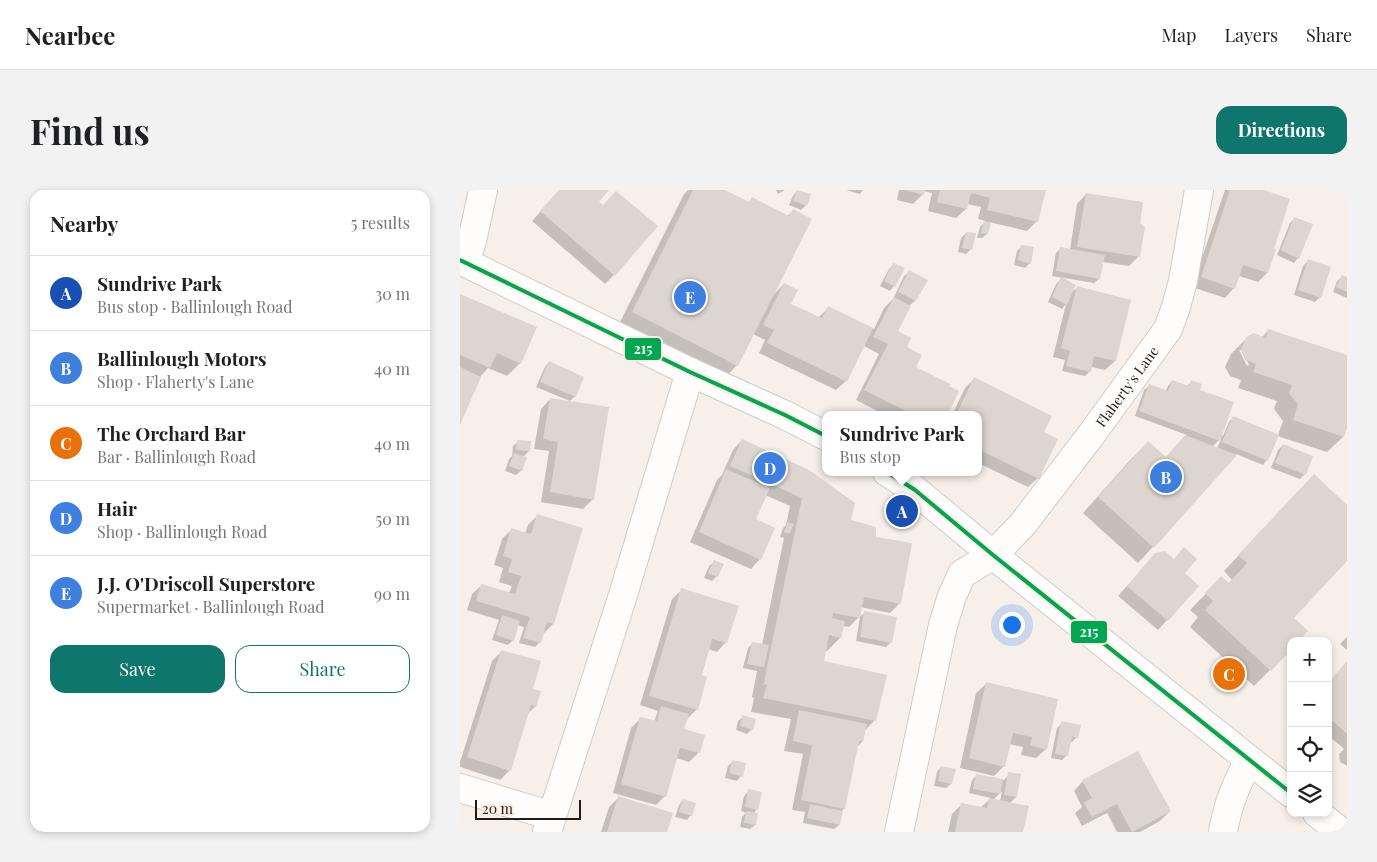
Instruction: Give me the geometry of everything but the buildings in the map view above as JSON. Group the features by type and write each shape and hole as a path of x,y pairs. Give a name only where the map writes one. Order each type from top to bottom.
{"street":[{"path":"483,190 472,241 462,261 822,434"},
{"name":"Flaherty's Lane","path":"899,832 943,625 962,574 994,555 1022,525 1092,435 1168,329 1183,281 1199,190"},
{"path":"460,788 549,824 623,595 690,372"},
{"path":"893,476 915,490 1287,790"},
{"path":"1223,832 1236,784 1249,760"},
{"path":"1322,817 1341,832"}],"transit line":[{"name":"215","path":"460,260 822,434"},
{"name":"215","path":"893,476 915,490 993,555 1287,790"}],"place":[{"name":"J.J. O'Driscoll Superstore","path":"690,297"},
{"name":"Hair","path":"770,468"},
{"name":"Ballinlough Motors","path":"1166,477"},
{"name":"Sundrive Park","path":"902,511"},
{"name":"The Orchard Bar","path":"1229,674"}]}
